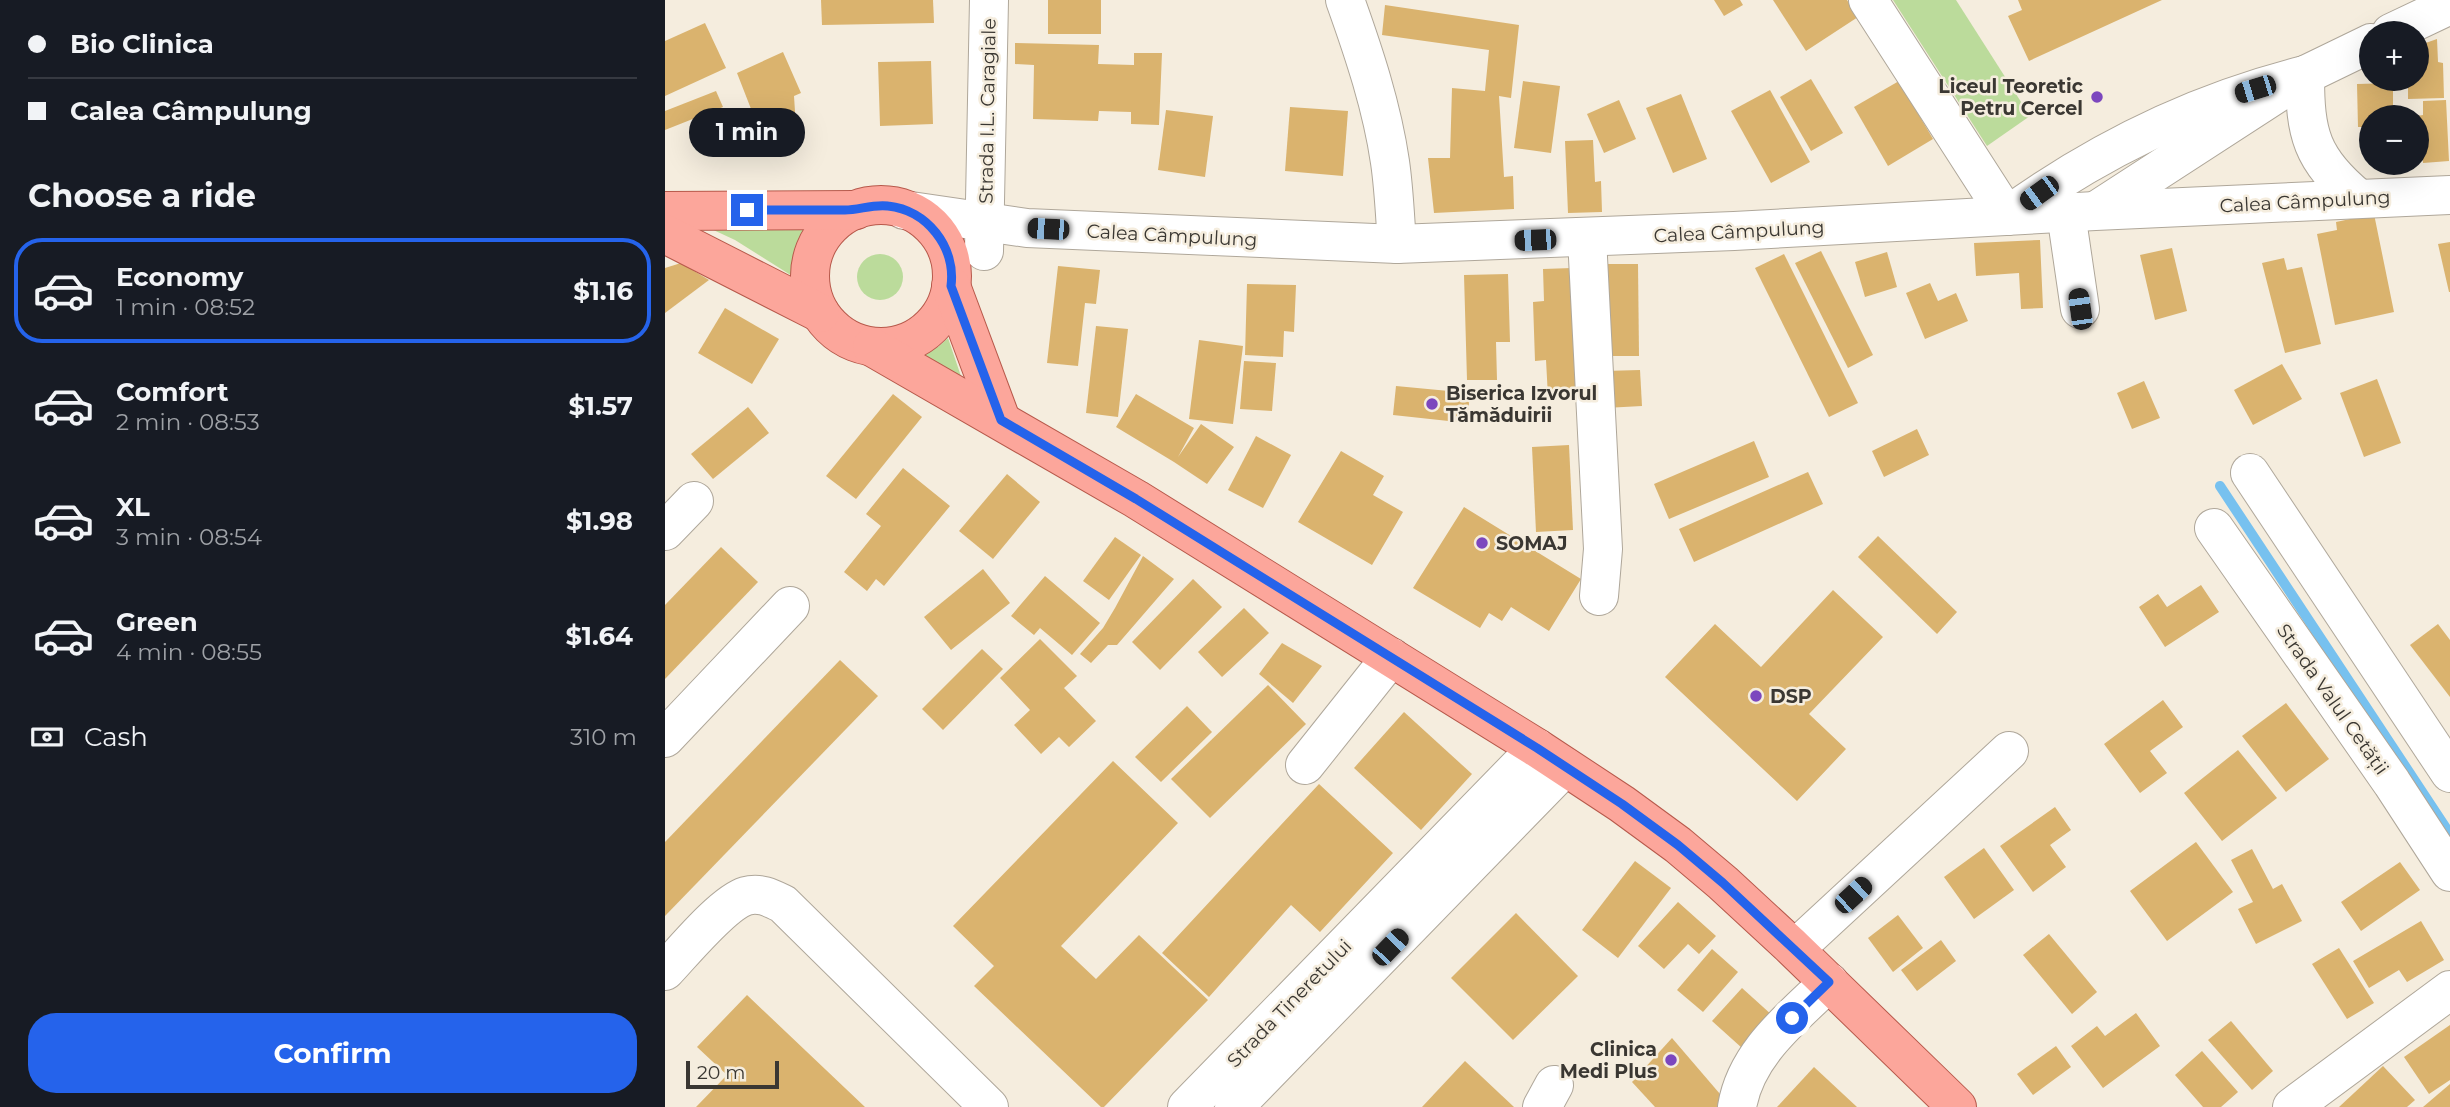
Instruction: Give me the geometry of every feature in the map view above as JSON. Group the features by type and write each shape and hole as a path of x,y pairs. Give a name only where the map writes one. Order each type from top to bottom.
{"main road":[{"path":"665,211 856,210 886,206 904,210 922,219 937,233 947,251 951,278 1001,420"},
{"path":"820,313 810,288 814,251 832,224 856,210"},
{"path":"665,234 820,313 841,335 854,342 872,346 902,344 929,329 943,311 951,278"},
{"path":"872,346 1136,499 1622,804 1678,845 1795,949 1957,1107"}],"street":[{"name":"Strada I.L. Caragiale","path":"984,237 989,0"},
{"path":"1345,0 1364,54 1384,126 1391,165 1397,244"},
{"path":"1868,0 2007,216 2067,174 2133,139 2234,95 2305,75"},
{"path":"2416,21 2450,5"},
{"path":"2080,309 2081,212 2305,75 2359,49"},
{"path":"2305,75 2305,104 2315,149 2335,179 2358,198"},
{"name":"Calea Câmpulung","path":"904,210 984,237 1027,228 1397,244 1587,238 2450,195"},
{"path":"951,278 984,237"},
{"path":"1587,238 1602,549 1599,596"},
{"path":"2250,473 2446,758"},
{"path":"665,531 694,501"},
{"name":"Strada Valul Cetății","path":"2214,528 2392,783 2450,872"},
{"path":"665,738 790,606"},
{"path":"1305,765 1391,657"},
{"path":"1795,949 2009,751"},
{"name":"Strada Tineretului","path":"1187,1107 1551,757"},
{"name":"Strada Tineretului","path":"1234,1107 1551,757"},
{"path":"665,971 729,905 746,896 762,895 771,898 783,904 989,1107"},
{"path":"1737,1107 1752,1065 1774,1035 1829,982"},
{"path":"2292,1107 2450,990"}],"green space":[{"path":"1893,0 1956,0 2030,116 1987,146"},
{"path":"694,221 814,225 799,250 797,279 735,240"},
{"path":"880,254 896,261 903,277 896,293 880,300 864,293 857,277 864,261"},
{"path":"948,338 965,388 917,355 938,347"}],"building":[{"path":"821,0 933,0 934,23 822,25"},
{"path":"1048,0 1101,0 1101,34 1048,34"},
{"path":"1714,0 1740,0 1743,5 1724,16"},
{"path":"1773,0 1847,0 1858,17 1806,51"},
{"path":"2018,0 2162,0 2029,61 2008,16 2022,10"},
{"path":"1385,5 1519,25 1511,98 1499,96 1504,177 1513,176 1514,209 1434,213 1428,158 1450,158 1452,88 1485,91 1489,50 1382,35"},
{"path":"705,23 726,68 665,96 665,41"},
{"path":"2437,39 2438,62 2443,63 2444,98 2408,99 2408,91 2429,91 2429,42"},
{"path":"1015,43 1099,45 1098,64 1134,65 1134,53 1162,53 1159,125 1131,124 1131,112 1099,111 1098,121 1033,119 1034,65 1015,64"},
{"path":"783,52 801,93 794,96 797,143 755,146 753,114 737,73"},
{"path":"931,61 933,124 880,126 878,62"},
{"path":"1811,79 1843,133 1811,151 1780,97"},
{"path":"1523,81 1560,86 1551,153 1514,148"},
{"path":"1899,81 1933,139 1888,166 1854,107"},
{"path":"2357,84 2359,91 2393,91 2393,105 2359,105 2359,127 2358,127"},
{"path":"1770,90 1810,162 1771,183 1731,111"},
{"path":"716,91 723,107 665,130 665,111"},
{"path":"1681,94 1707,159 1673,173 1646,108"},
{"path":"1619,100 1636,139 1604,153 1587,114"},
{"path":"2446,100 2449,161 2429,163 2429,105 2423,105 2423,101"},
{"path":"1290,107 1348,111 1343,176 1285,171"},
{"path":"1166,110 1213,116 1205,177 1158,170"},
{"path":"1593,140 1595,182 1601,181 1602,212 1568,213 1565,141"},
{"path":"2374,214 2394,312 2335,325 2317,234 2337,230 2336,222"},
{"path":"2040,240 2043,308 2021,309 2019,273 1976,276 1974,243"},
{"path":"2450,242 2450,292 2449,292 2438,244"},
{"path":"2172,248 2187,311 2155,320 2140,255"},
{"path":"1821,251 1873,355 1848,368 1795,263"},
{"path":"1887,252 1897,287 1865,297 1855,262"},
{"path":"1784,254 1858,403 1829,417 1755,268"},
{"path":"2284,258 2287,270 2302,267 2321,344 2285,353 2262,263"},
{"path":"681,263 709,280 665,313 665,268"},
{"path":"1608,264 1638,264 1639,356 1609,356"},
{"path":"1058,266 1100,270 1096,304 1085,303 1078,366 1047,363"},
{"path":"1572,268 1576,396 1548,397 1546,360 1535,361 1533,302 1544,301 1543,269"},
{"path":"1508,274 1510,342 1496,342 1497,380 1467,380 1464,275"},
{"path":"1930,283 1938,301 1956,293 1968,321 1925,339 1906,293"},
{"path":"1247,284 1296,285 1294,332 1284,331 1283,357 1245,355"},
{"path":"725,308 779,339 752,384 698,353"},
{"path":"1096,326 1128,329 1118,417 1086,413"},
{"path":"1199,340 1243,346 1233,424 1189,419"},
{"path":"1244,361 1276,363 1272,411 1240,409"},
{"path":"2282,364 2302,399 2253,425 2234,390"},
{"path":"1640,370 1642,406 1605,408 1604,371"},
{"path":"2377,379 2401,443 2364,457 2340,393"},
{"path":"2144,381 2160,418 2132,429 2117,393"},
{"name":"Biserica Izvorul Tămăduirii","path":"1396,386 1470,393 1467,423 1393,415"},
{"path":"893,394 922,417 856,499 826,476"},
{"path":"1136,394 1194,428 1178,457 1201,424 1234,447 1207,484 1116,427"},
{"path":"748,407 769,433 713,479 691,454"},
{"path":"1917,429 1929,455 1884,477 1872,451"},
{"path":"1256,436 1291,455 1263,508 1228,490"},
{"path":"1754,441 1769,477 1669,519 1654,484"},
{"path":"1569,445 1573,530 1536,532 1532,447"},
{"path":"1341,451 1384,476 1373,495 1403,512 1372,565 1298,522"},
{"path":"903,468 950,506 884,586 876,579 867,591 844,572 881,526 866,514"},
{"path":"1808,472 1823,504 1694,562 1679,529"},
{"path":"1007,474 1040,502 993,559 959,531"},
{"name":"SOMAJ","path":"1464,507 1581,579 1549,631 1511,607 1502,621 1489,613 1480,628 1413,588"},
{"path":"1878,536 1957,612 1937,634 1858,557"},
{"path":"1115,537 1141,555 1109,600 1083,581"},
{"path":"721,547 758,582 665,679 665,605"},
{"path":"1143,556 1174,579 1117,645 1108,645 1091,663 1080,654 1103,628"},
{"path":"983,569 1010,603 951,650 924,617"},
{"path":"1045,576 1100,623 1072,655 1040,628 1034,635 1011,616"},
{"path":"1193,579 1222,607 1160,670 1132,642"},
{"path":"2201,585 2219,612 2165,647 2139,607 2158,594 2167,607"},
{"name":"DSP","path":"1833,590 1883,637 1809,714 1846,749 1797,801 1665,677 1715,624 1761,667"},
{"path":"1244,608 1269,633 1222,677 1198,652"},
{"path":"2438,624 2450,640 2450,697 2410,645"},
{"path":"1040,639 1077,676 1064,688 1096,721 1069,747 1059,737 1041,754 1014,725 1030,710 1000,678"},
{"path":"1282,643 1322,666 1293,703 1259,674"},
{"path":"982,649 1003,669 943,730 922,709"},
{"path":"840,660 878,696 665,916 665,842"},
{"path":"1268,685 1306,724 1210,818 1171,779"},
{"path":"2163,700 2183,727 2150,751 2167,773 2140,793 2104,744"},
{"path":"2286,703 2329,759 2286,792 2242,736"},
{"path":"1187,706 1212,732 1161,782 1135,757"},
{"path":"1404,712 1472,774 1421,830 1354,768"},
{"path":"2238,750 2277,798 2222,841 2184,793"},
{"path":"1113,761 1178,823 1061,946 1096,979 1139,935 1208,1000 1104,1107 1101,1107 974,986 994,966 953,926"},
{"path":"1319,784 1393,853 1320,932 1291,905 1209,997 1162,953"},
{"path":"2055,807 2071,830 2050,845 2066,867 2033,892 2000,846"},
{"path":"2196,842 2233,892 2167,941 2130,891"},
{"path":"1984,848 2014,890 1974,919 1944,877"},
{"path":"2252,849 2273,889 2282,884 2302,921 2256,944 2238,909 2253,902 2231,860"},
{"path":"1635,861 1671,888 1618,958 1582,930"},
{"path":"2400,862 2420,890 2361,931 2341,902"},
{"path":"1678,902 1716,936 1699,954 1688,944 1664,969 1638,946"},
{"path":"1516,913 1578,976 1513,1040 1451,978"},
{"path":"1898,915 1923,948 1893,972 1868,938"},
{"path":"2421,921 2444,960 2407,982 2399,970 2369,988 2353,961"},
{"path":"2049,934 2097,992 2072,1014 2023,955"},
{"path":"1941,940 1956,961 1917,991 1901,970"},
{"path":"2339,948 2374,1003 2347,1019 2312,964"},
{"path":"1712,949 1738,972 1703,1012 1677,990"},
{"path":"1742,988 1773,1016 1742,1048 1712,1021"},
{"path":"747,995 865,1107 696,1107 727,1075 697,1047"},
{"path":"2136,1013 2160,1046 2103,1088 2071,1046 2097,1026 2105,1036"},
{"path":"2231,1021 2273,1071 2252,1090 2208,1040"},
{"path":"2450,1025 2450,1080 2429,1094 2404,1057"},
{"name":"Clinica Medi Plus","path":"1672,1038 1726,1101 1721,1107 1655,1107 1632,1082"},
{"path":"2056,1046 2071,1067 2033,1095 2017,1074"},
{"path":"2202,1051 2238,1092 2221,1107 2203,1107 2175,1075"},
{"path":"1465,1061 1514,1107 1422,1107"},
{"path":"2383,1066 2415,1100 2407,1107 2339,1107"},
{"path":"1814,1067 1857,1107 1777,1107"},
{"path":"2450,1084 2450,1107 2423,1107"}],"waterway":[{"path":"2220,486 2450,834"}],"place":[{"name":"Liceul Teoretic Petru Cercel","path":"2097,97"},
{"name":"Biserica Izvorul Tămăduirii","path":"1432,404"},
{"name":"SOMAJ","path":"1482,543"},
{"name":"DSP","path":"1756,696"},
{"name":"Clinica Medi Plus","path":"1671,1060"}],"route":[{"path":"747,210 856,210 886,206 908,211 922,219 944,243 952,271 951,286 1001,420 1136,499 1537,748 1678,845 1829,982 1792,1018"}]}
